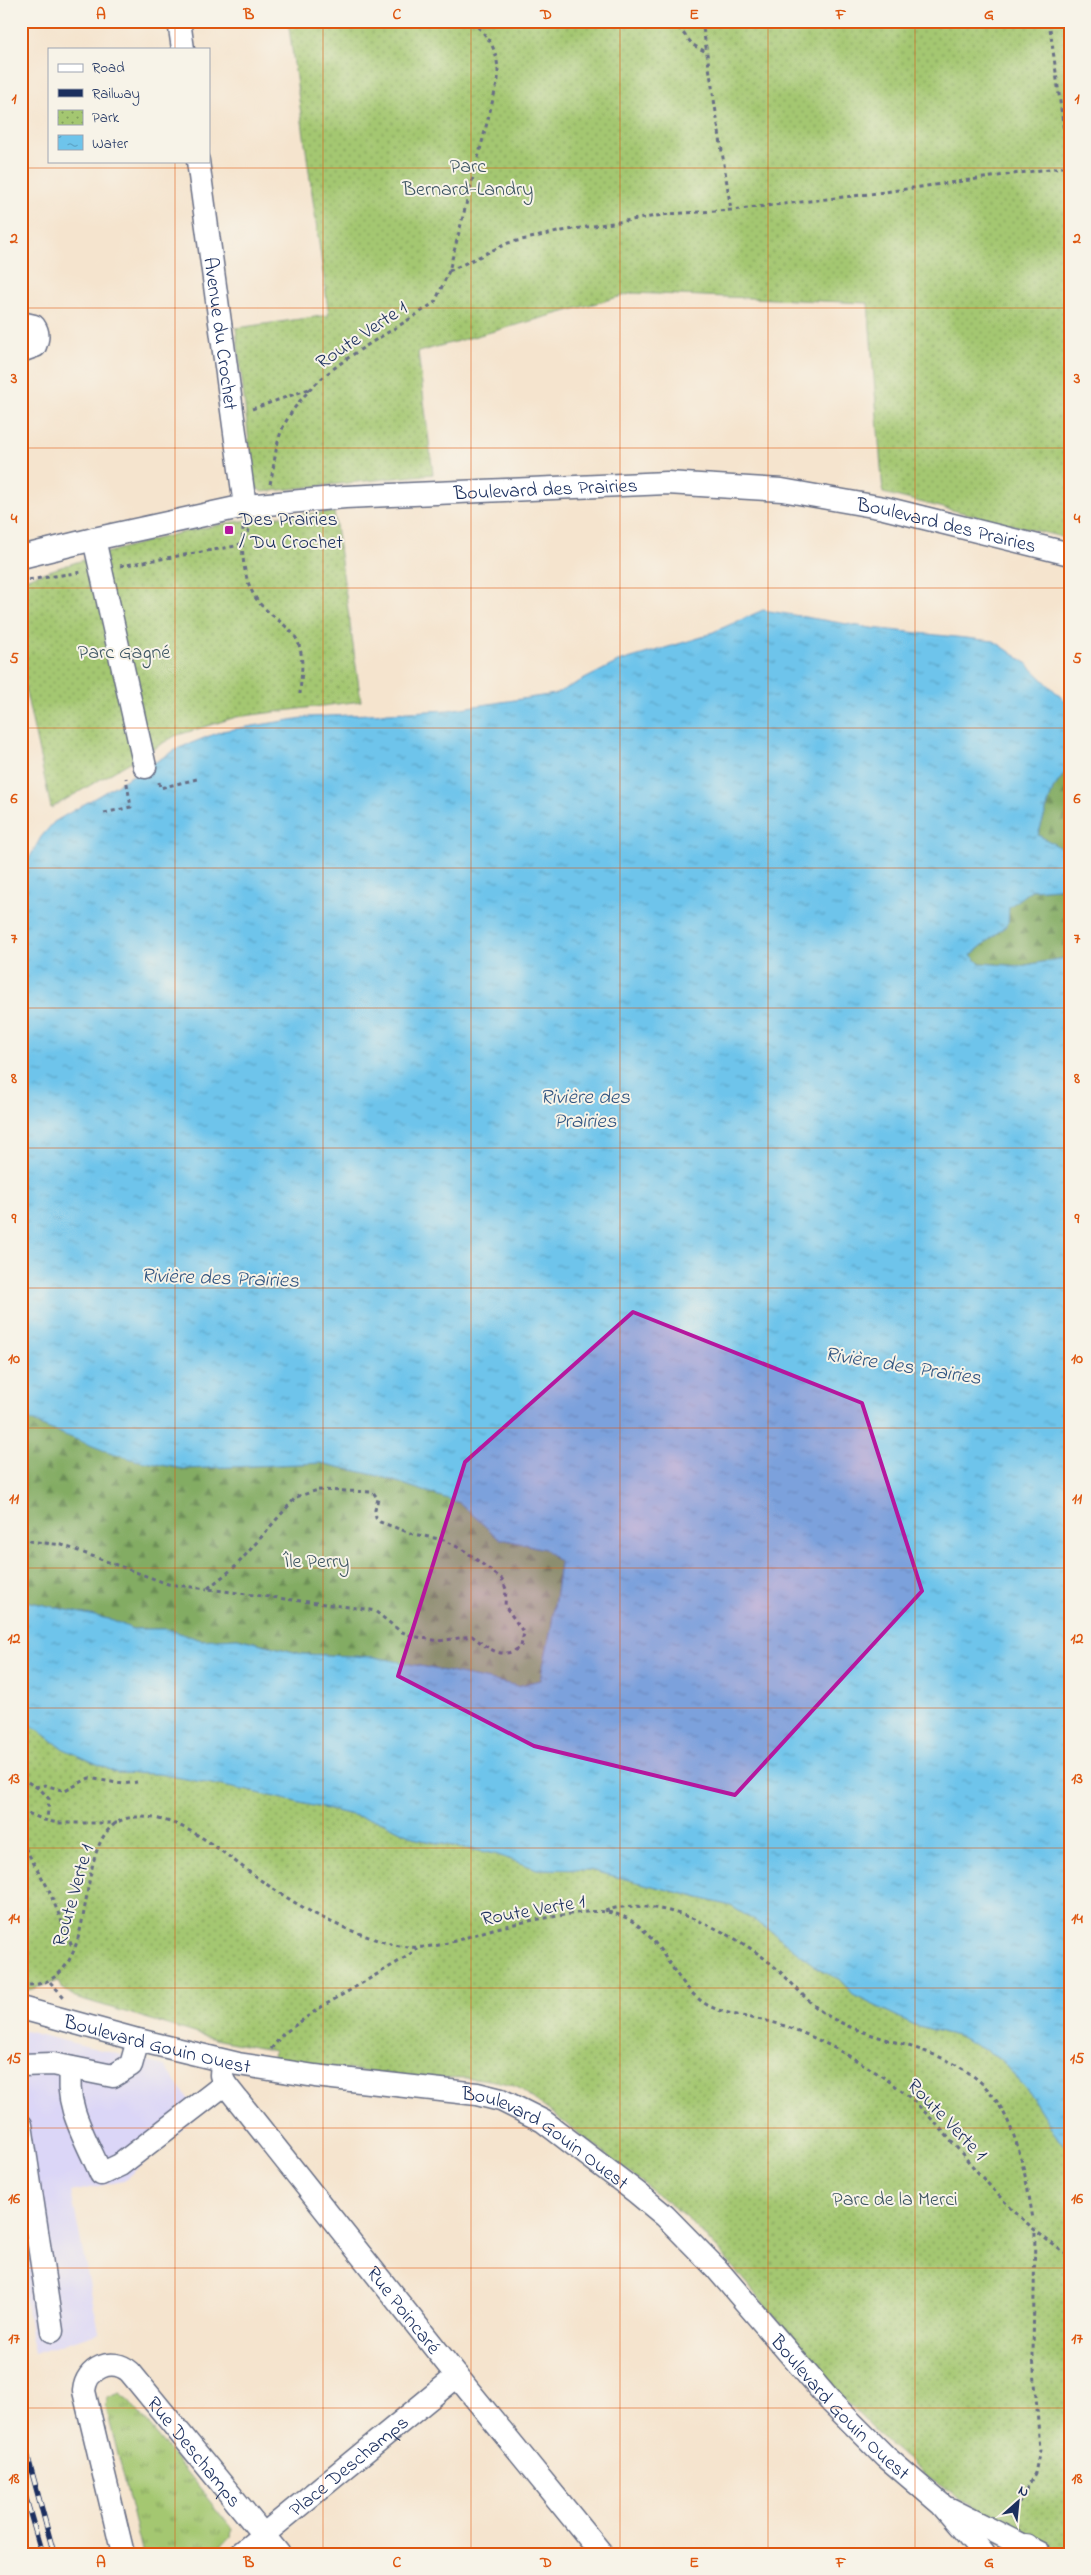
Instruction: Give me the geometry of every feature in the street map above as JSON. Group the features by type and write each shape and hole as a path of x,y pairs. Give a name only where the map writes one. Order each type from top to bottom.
{"street":[{"path":"179,21 183,48"},
{"name":"Avenue du Crochet","path":"198,162 233,416 252,505"},
{"path":"21,323 34,326 37,330 38,339 35,346 21,351"},
{"name":"Boulevard des Prairies","path":"21,557 94,538 252,505 345,497 667,483 782,490 884,508 1070,554"},
{"path":"94,538 152,773"},
{"name":"Boulevard Gouin Ouest","path":"21,2008 138,2040 222,2060 315,2076 477,2094 508,2103 543,2121 636,2192 684,2235 716,2268 817,2387 857,2429 942,2505 984,2554"},
{"path":"21,2065 42,2063 113,2076 131,2065 138,2040"},
{"path":"71,2068 69,2084 71,2101 101,2174 120,2165 224,2084 220,2069 222,2060"},
{"name":"Rue Poincaré","path":"224,2084 602,2554"},
{"path":"21,2125 52,2331"},
{"name":"Rue Deschamps","path":"123,2554 84,2391 89,2376 104,2366 118,2365 130,2372 279,2554"},
{"name":"Place Deschamps","path":"240,2554 457,2376"},
{"name":"Boulevard Gouin Ouest","path":"942,2505 1026,2552"}],"path":[{"name":"Route Verte 1","path":"242,543 249,533 252,505 268,492 276,450 285,423 313,387 339,364 435,302 449,271 498,80 498,64 495,49 471,21"},
{"path":"673,21 693,45 706,52"},
{"path":"702,21 731,210"},
{"path":"1049,21 1070,175"},
{"path":"449,271 508,243 669,214 731,210 1069,166"},
{"path":"233,416 313,387"},
{"path":"252,505 242,543 243,562 254,594 262,606 296,640 302,662 300,694"},
{"path":"21,581 236,546 242,543"},
{"path":"152,773 160,788 197,779"},
{"path":"104,813 131,807 126,778"},
{"path":"21,1540 62,1545 168,1584 207,1589 364,1608 375,1611 400,1631 412,1636 439,1641 472,1636 497,1653 516,1650 524,1639 520,1626 505,1606 506,1589 502,1579 465,1551 444,1540 413,1534 380,1522 376,1518 378,1499 373,1492 364,1490 318,1490 296,1496 236,1566 207,1589"},
{"path":"21,1778 49,1799 47,1820"},
{"path":"34,1787 45,1785 65,1791 89,1778 123,1784 137,1782"},
{"path":"21,1810 47,1820 73,1823 117,1822"},
{"name":"Route Verte 1","path":"21,1985 50,1982 63,1972 73,1950 94,1857 100,1844 117,1822 132,1817 142,1817 175,1825 210,1843 261,1881 329,1921 389,1943 418,1947 450,1943 511,1924 580,1913 602,1912 622,1916 643,1930 682,1981 704,2003 717,2009 792,2028 891,2082 934,2120 990,2187 1020,2218 1070,2257"},
{"path":"21,1841 48,1888 73,1950"},
{"path":"602,1912 621,1906 650,1908 684,1916 717,1928 732,1936 776,1968 809,2002 830,2017 875,2037 944,2059 970,2073 996,2100 1010,2128 1026,2180 1033,2219"},
{"path":"268,2054 283,2034 291,2027 408,1956 418,1947"},
{"path":"1008,2522 1035,2473 1040,2450 1032,2355 1035,2233"}],"highlighted area":[{"path":"633,1312 862,1403 922,1591 735,1795 534,1746 398,1676 465,1462"}],"shaded area":[{"path":"21,2030 165,2066 199,2114 123,2181 71,2192 99,2332 34,2354 21,2268"}],"green space":[{"name":"Parc Bernard-Landry","path":"288,21 1070,21 1070,539 883,493 868,303 633,293 418,352 433,474 262,492 254,486 236,328 329,315"},
{"name":"Parc Gagné","path":"334,512 361,701 236,717 175,736 51,808 21,669 21,580 110,552 201,528 261,518"},
{"path":"1070,766 1070,853 1038,835 1053,789"},
{"path":"1070,887 1070,957 1021,966 979,963 971,955 1008,924 1008,907 1031,890"},
{"name":"Île Perry","path":"21,1415 42,1426 135,1460 184,1469 321,1463 379,1476 460,1503 498,1538 545,1549 560,1563 551,1630 540,1680 518,1686 375,1657 302,1654 238,1638 201,1640 167,1629 132,1629 113,1620 21,1600"},
{"name":"Parc de la Merci","path":"21,1721 38,1729 62,1748 117,1773 160,1774 249,1791 383,1822 417,1839 495,1854 537,1869 590,1870 731,1906 771,1931 820,1970 839,1979 855,1996 915,2025 960,2037 998,2057 1030,2094 1059,2140 1070,2149 1070,2553 1047,2546 1012,2530 1014,2525 1002,2520 999,2523 927,2477 884,2440 843,2398 720,2252 684,2215 522,2090 485,2079 384,2074 273,2058 274,2051 215,2039 75,1997 62,1988 58,1981 29,1990 21,1989"},
{"path":"120,2393 127,2398 232,2529 231,2537 210,2554 143,2554 106,2407 107,2398"}],"water":[{"name":"Rivière des Prairies","path":"763,610 871,628 994,641 1025,662 1070,706 1070,766 1053,789 1038,835 1070,853 1070,887 1031,890 1009,907 1008,924 971,955 979,963 1021,966 1070,957 1070,2149 1059,2140 1030,2094 998,2057 960,2037 915,2025 855,1996 839,1979 820,1970 771,1931 731,1906 590,1870 537,1869 495,1854 417,1839 383,1822 249,1791 160,1774 117,1773 62,1748 38,1729 21,1721 21,1600 113,1620 132,1629 167,1629 201,1640 237,1638 302,1654 375,1657 518,1686 540,1680 551,1630 560,1563 545,1549 498,1538 460,1503 379,1476 321,1463 184,1469 135,1460 103,1450 42,1426 21,1415 21,873 41,837 54,822 179,748 222,731 309,717 448,710 555,694 618,662 702,637"}],"railway":[{"path":"21,2432 54,2554"},
{"path":"21,2482 42,2554"}],"place":[{"name":"Des Prairies / Du Crochet","path":"229,530"}]}
